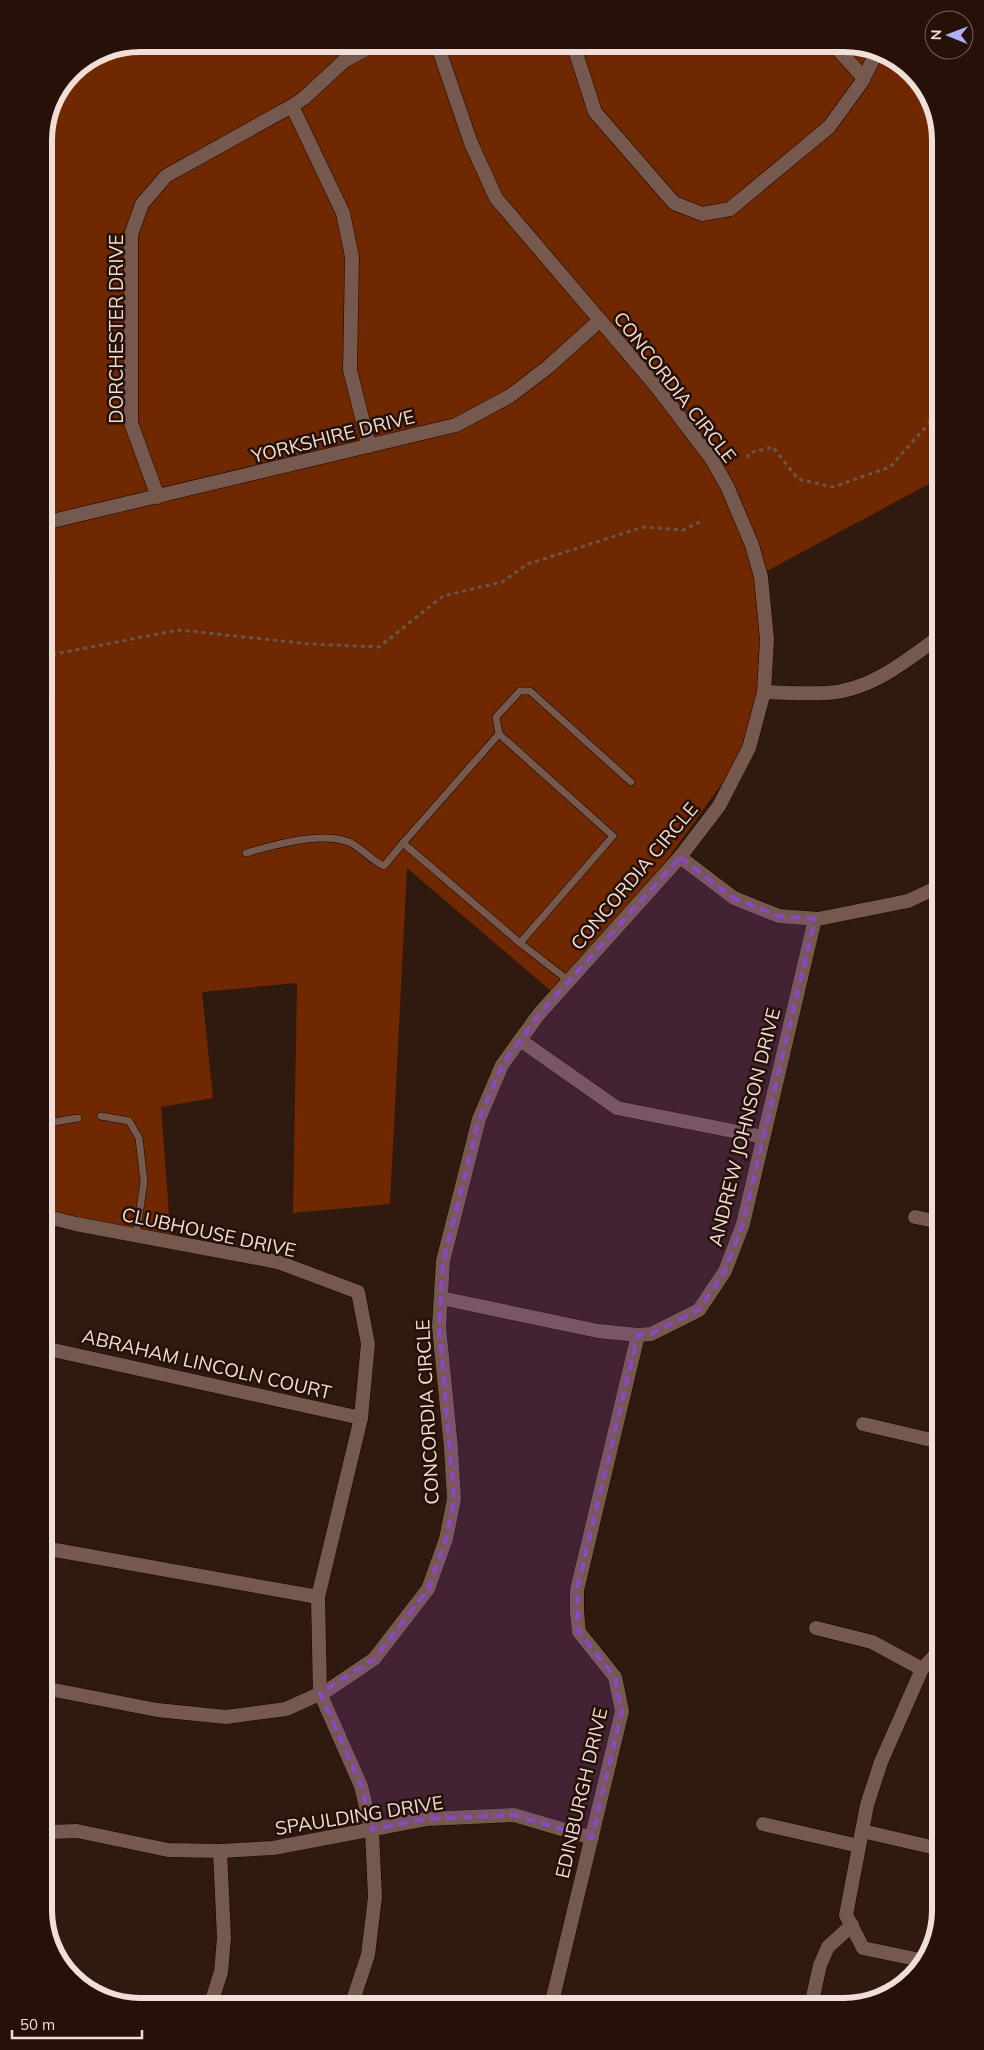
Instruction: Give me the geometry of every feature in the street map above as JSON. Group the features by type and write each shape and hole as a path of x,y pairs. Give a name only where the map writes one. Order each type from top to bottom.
{"street":[{"name":"DORCHESTER DRIVE","path":"158,497 131,423 131,235 142,204 166,176 292,106 304,98 344,61 360,52"},
{"name":"CONCORDIA CIRCLE","path":"52,1690 157,1710 226,1717 286,1708 320,1693 374,1659 428,1588 446,1539 454,1499 451,1448 438,1327 443,1261 479,1119 502,1065 539,1014 680,858 719,806 749,748 764,692 767,639 761,577 739,512 727,486 711,458 656,386 496,198 471,143 440,52"},
{"path":"576,53 595,112 674,202 702,214 730,209 829,127 864,78 874,58"},
{"path":"841,53 864,78"},
{"path":"292,106 343,213 352,257 350,370 369,446"},
{"name":"YORKSHIRE DRIVE","path":"53,521 456,425 510,396 548,367 600,320"},
{"path":"764,692 827,693 861,686 895,670 932,642"},
{"path":"680,858 734,898 779,916 815,919 908,901 932,890"},
{"name":"ANDREW JOHNSON DRIVE","path":"441,1298 598,1331 638,1335 652,1334 700,1310 725,1272 743,1224 815,919"},
{"path":"520,1040 616,1108 763,1138"},
{"path":"915,1216 932,1220"},
{"name":"CLUBHOUSE DRIVE","path":"52,1218 278,1262 358,1292 368,1344 361,1418"},
{"name":"EDINBURGH DRIVE","path":"553,1998 622,1711 615,1677 579,1632 576,1612 577,1590 638,1335"},
{"name":"ABRAHAM LINCOLN COURT","path":"52,1350 361,1418"},
{"path":"354,1997 368,1955 375,1898 372,1830 361,1786 320,1693 318,1597 361,1418"},
{"path":"863,1424 932,1440"},
{"path":"52,1549 318,1597"},
{"path":"816,1628 872,1642 922,1669"},
{"path":"916,1959 863,1948 846,1914 867,1805 881,1762 922,1669 932,1658"},
{"name":"SPAULDING DRIVE","path":"52,1832 77,1831 168,1850 220,1851 273,1848 426,1819 514,1815 592,1838"},
{"path":"763,1824 859,1846"},
{"path":"862,1831 932,1848"},
{"path":"213,1997 221,1972 224,1938 220,1851"},
{"path":"813,1998 820,1965 828,1947 852,1925"}],"lane":[{"path":"520,943 613,836 499,734 496,717 520,691 530,691 631,782"},
{"path":"246,853 295,840 330,839 350,842 374,861 384,866 499,734"},
{"path":"403,843 520,943 569,982"},
{"path":"100,1116 129,1121 139,1138 144,1182 136,1235"},
{"path":"52,1123 78,1118"}],"path":[{"path":"747,458 749,453 773,447 798,479 833,487 890,467 932,420"},
{"path":"53,654 178,630 310,644 379,647 443,596 502,582 528,564 643,527 683,530 704,520"}],"highlighted area":[{"path":"680,857 734,898 779,916 815,919 743,1224 725,1271 699,1310 651,1334 638,1335 577,1590 579,1632 615,1677 622,1711 592,1838 514,1815 426,1819 372,1830 361,1786 320,1693 374,1659 428,1589 446,1539 454,1499 439,1327 443,1261 479,1119 502,1065 539,1014"}],"shaded area":[{"path":"140,52 849,53 872,57 892,67 910,82 920,96 927,112 931,129 932,482 765,572 757,735 605,946 557,996 407,868 390,1204 293,1213 297,983 202,992 213,1098 161,1107 171,1241 52,1212 53,129 55,118 64,96 78,78 92,67 112,57"}]}
